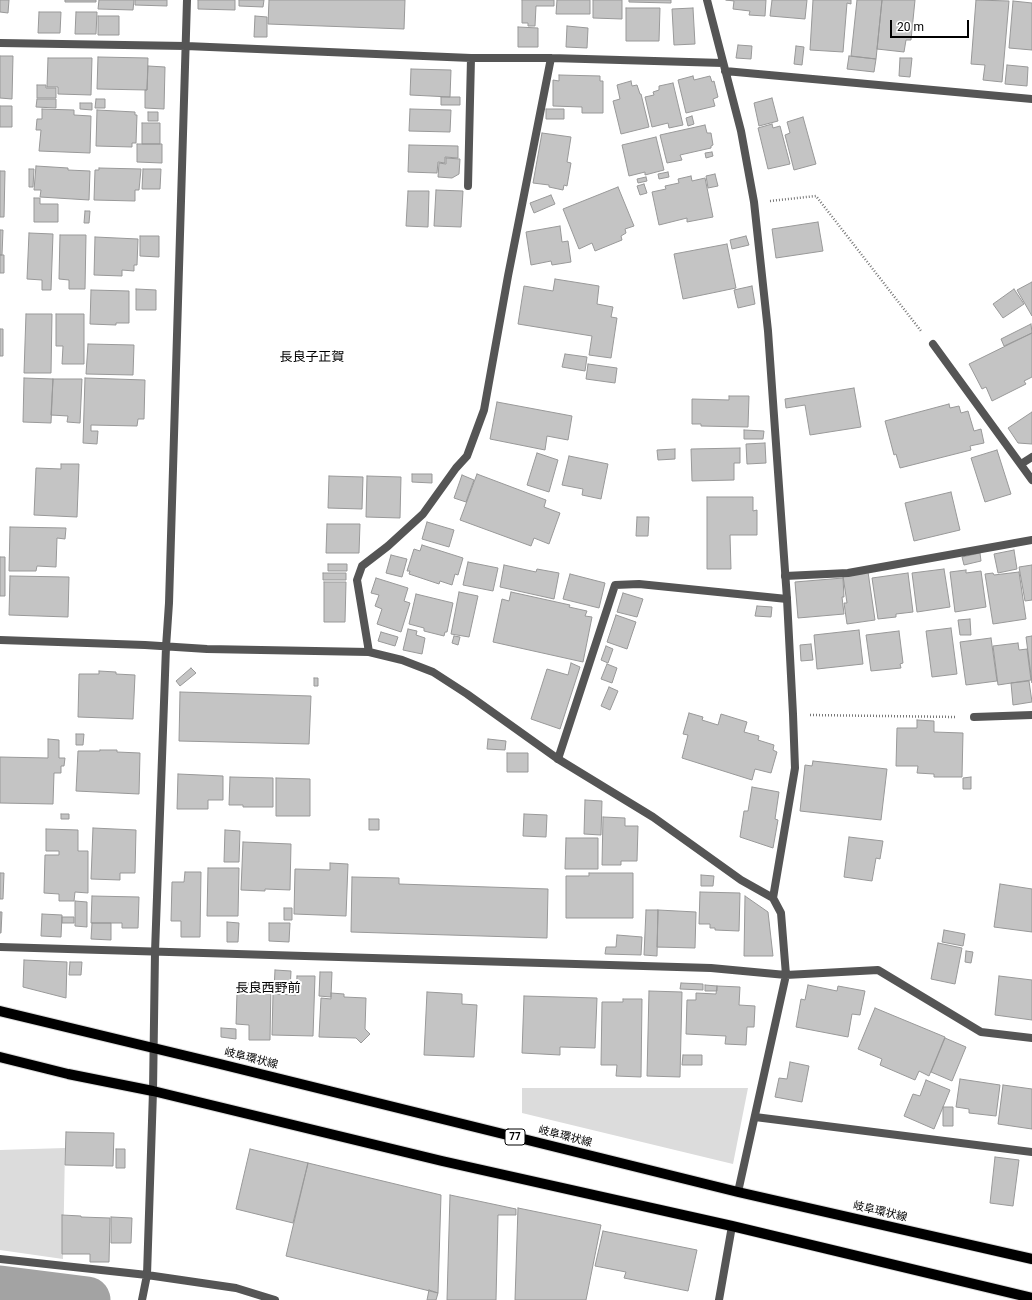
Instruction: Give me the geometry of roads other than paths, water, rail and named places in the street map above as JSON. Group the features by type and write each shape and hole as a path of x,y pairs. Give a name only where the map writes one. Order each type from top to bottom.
{"main road":[{"name":"岐阜環状線","path":"0,1011 738,1192 1032,1259"},
{"path":"0,1058 68,1074 153,1091 442,1161 732,1226 1032,1298"}],"street":[{"path":"142,1300 147,1276 153,1091 155,952 166,647 169,603 187,0"},
{"path":"707,0 741,131 754,202 768,331 787,600 794,714 795,768 773,898"},
{"path":"0,42 186,46 471,58 551,58 724,67 1032,99"},
{"path":"468,186 471,58"},
{"path":"369,652 357,580 362,566 388,546 423,514 456,468 467,456 484,410 506,284 551,58"},
{"path":"933,344 1032,480"},
{"path":"1021,464 1032,457"},
{"path":"785,576 848,573 1032,540"},
{"path":"558,760 615,585 638,584 787,600"},
{"path":"0,640 145,645 207,649 369,652 402,660 433,672 467,694 558,760 653,817 741,880 773,898 781,913 786,975 738,1192"},
{"path":"974,717 1032,715"},
{"path":"0,947 711,968 786,975 878,970 981,1032 1032,1038"},
{"path":"755,1117 1032,1152"},
{"path":"719,1300 732,1226"},
{"path":"0,1259 236,1288 275,1300"}],"waterway":[{"path":"0,1289 87,1300"}],"district":[{"name":"長良子正賀","path":"312,358"},
{"name":"長良西野前","path":"268,989"}]}
